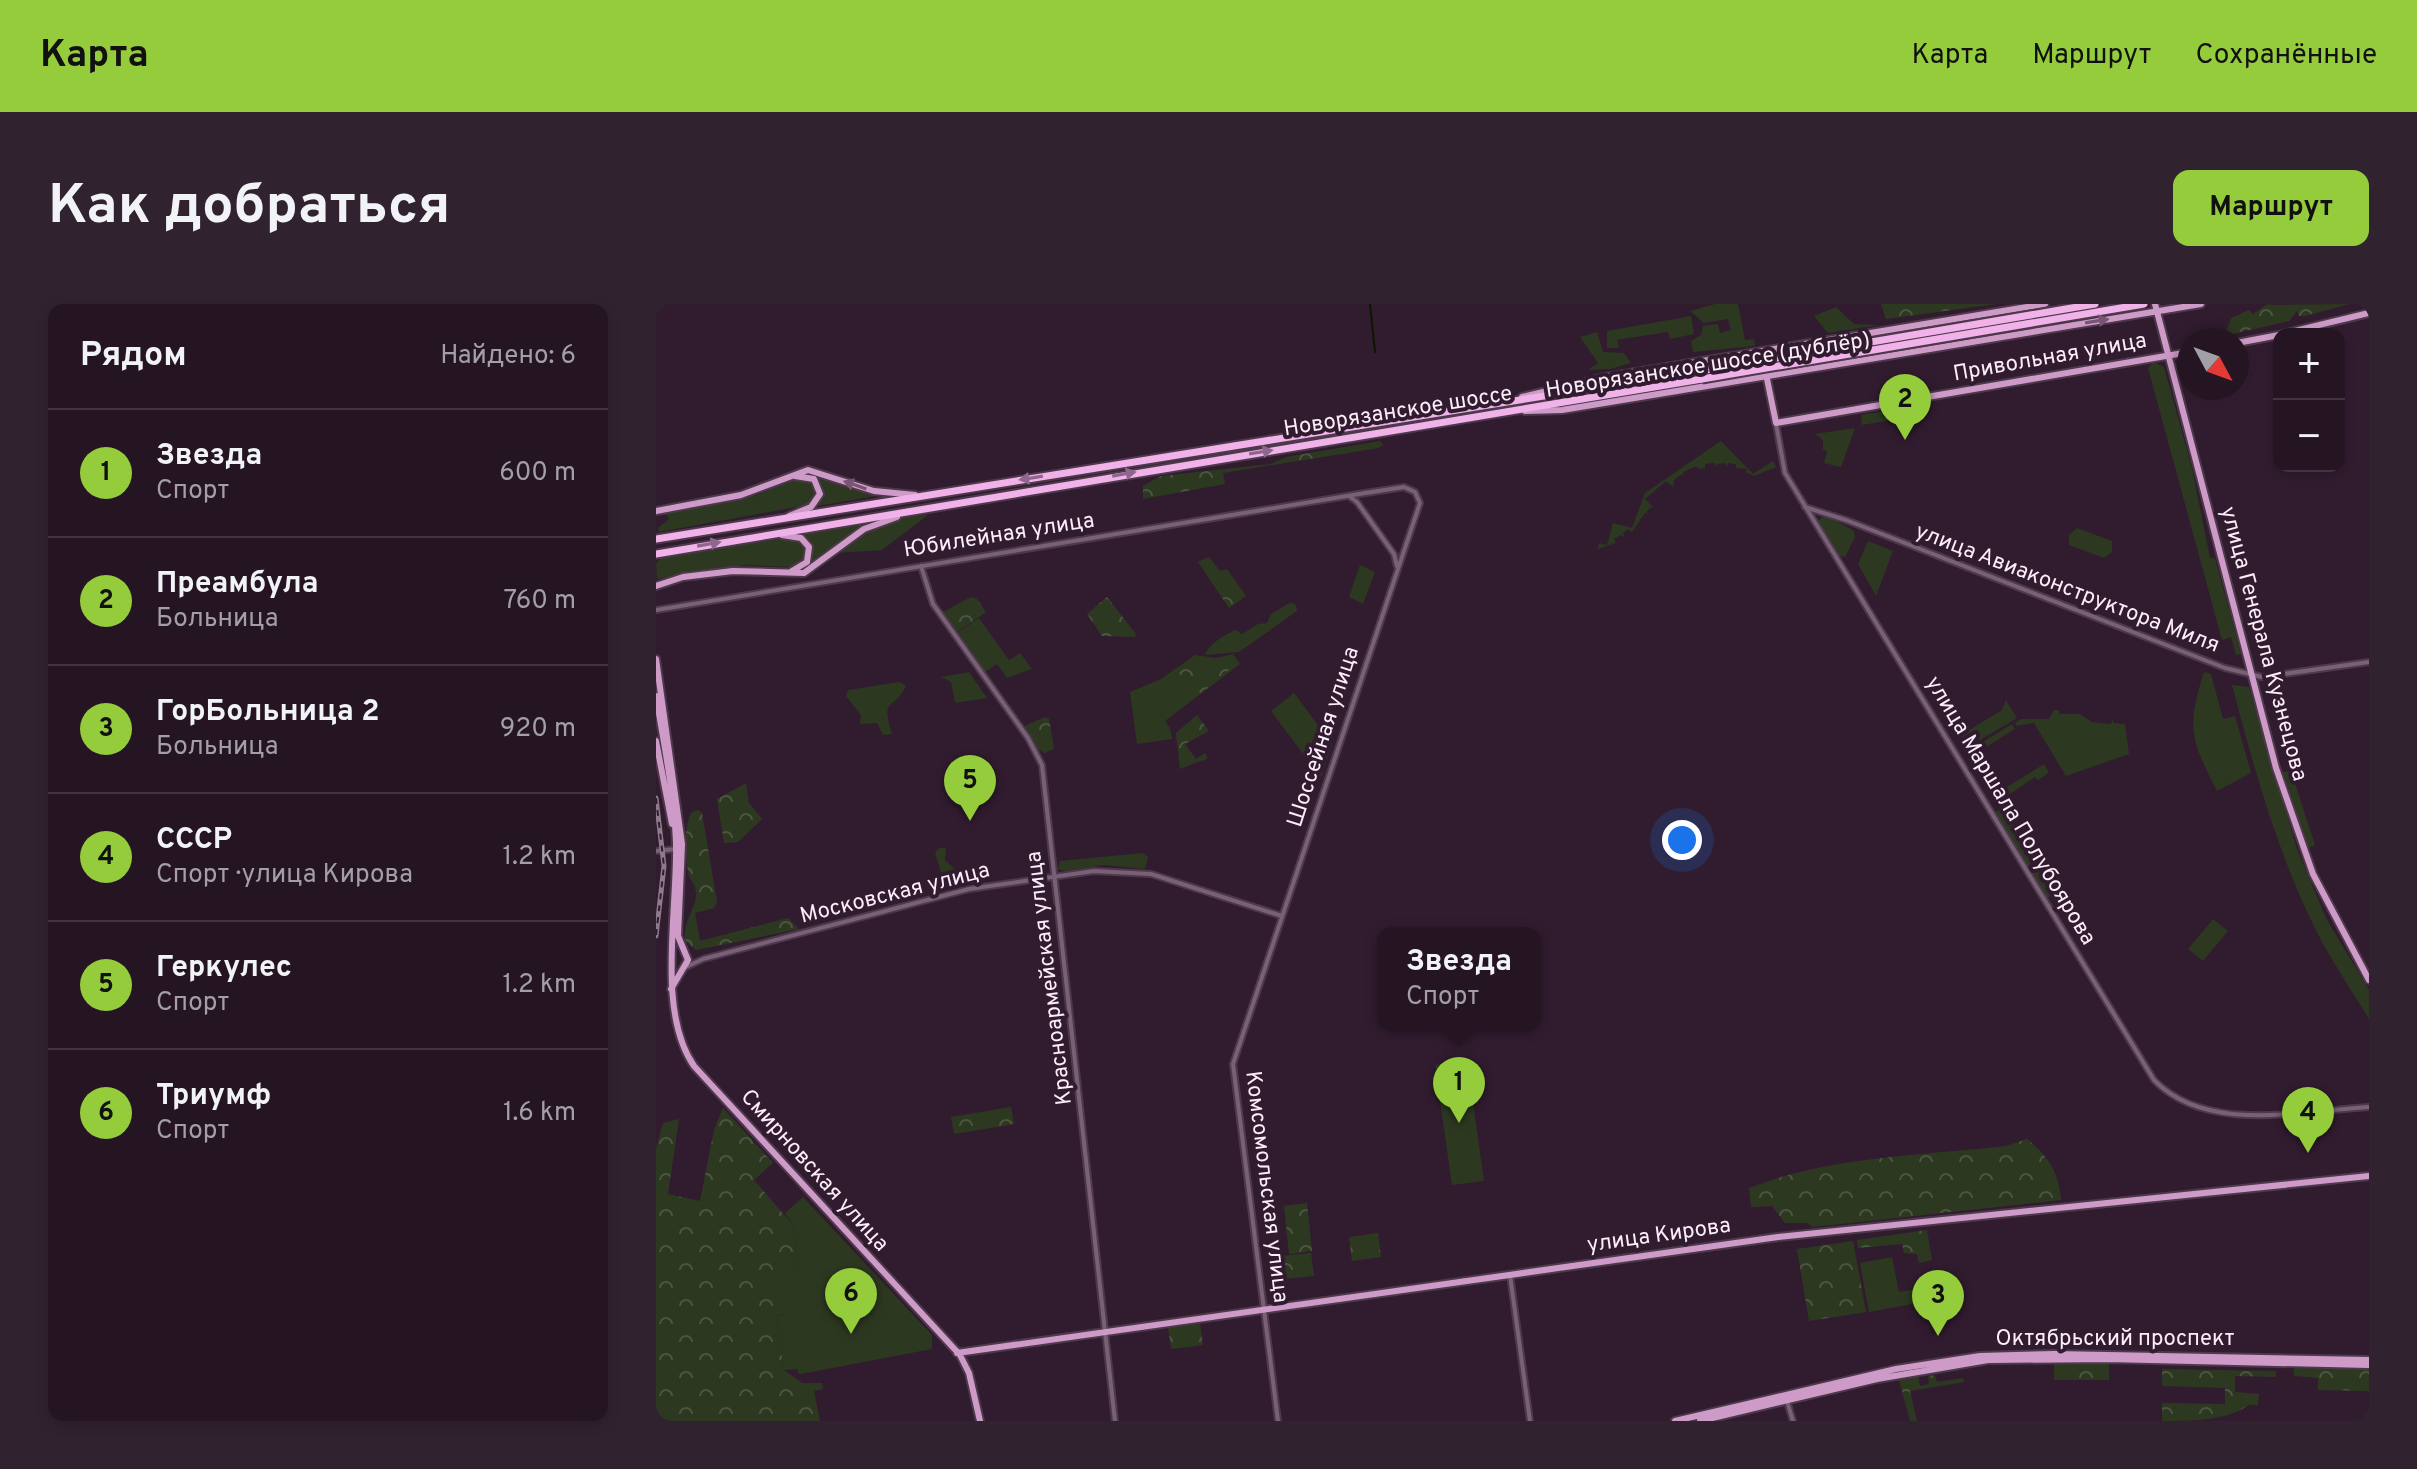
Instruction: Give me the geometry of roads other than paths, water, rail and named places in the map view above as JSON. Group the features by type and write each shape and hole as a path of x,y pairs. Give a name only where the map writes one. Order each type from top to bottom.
{"highway":[{"name":"Новорязанское шоссе","path":"656,554 1513,412 2095,304"},
{"name":"Новорязанское шоссе","path":"656,539 1507,402 1701,375 2144,304"}],"main road":[{"name":"Новорязанское шоссе (дублёр)","path":"1507,402 1548,388 1600,378 2045,304"},
{"path":"2128,316 2138,304"},
{"name":"Новорязанское шоссе (дублёр)","path":"1513,412 1562,410 2128,316 2156,308 2201,304"},
{"name":"улица Генерала Кузнецова","path":"2156,308 2276,768 2304,852 2335,920 2369,980"},
{"path":"2305,328 2369,313"},
{"path":"1932,322 1923,337 1926,345 1935,348"},
{"path":"1905,327 1915,334 1918,342 1909,352"},
{"path":"2249,340 2273,335"},
{"name":"улица Маршала Полубоярова","path":"1762,351 1776,423"},
{"name":"Привольная улица","path":"1776,423 2177,354"},
{"path":"656,511 741,495 808,470 874,491 930,494"},
{"path":"783,479 805,475 814,479 820,489 819,498 811,507 785,517"},
{"path":"658,583 744,570 804,573 864,529 911,511"},
{"path":"763,535 792,535 807,544 810,554 804,566 785,573"},
{"path":"656,659 678,801 682,854 678,936 688,960 671,991"},
{"name":"Смирновская улица","path":"656,696 676,849 668,965 671,1026 680,1050 963,1360 978,1421"},
{"path":"656,741 665,801 675,835"},
{"path":"668,955 675,950 684,952"},
{"path":"668,965 674,970 685,968"},
{"name":"улица Кирова","path":"957,1353 1784,1236 2369,1176"},
{"path":"963,1360 970,1350"},
{"name":"Октябрьский проспект","path":"1700,1421 1896,1369 1980,1356 2055,1354 2369,1363"},
{"name":"Октябрьский проспект","path":"1675,1421 1786,1398"}],"street":[{"name":"улица Маршала Полубоярова","path":"1776,423 1784,470 1805,507 2154,1080 2178,1099 2220,1114 2369,1107"},
{"name":"Юбилейная улица","path":"656,610 1404,487 1415,492 1420,503 1407,543"},
{"path":"1357,502 1359,494"},
{"path":"1348,495 1357,502 1390,547 1398,568"},
{"name":"улица Авиаконструктора Миля","path":"1805,507 1846,520 2205,661 2251,675 2286,675 2369,662"},
{"path":"1390,547 1401,547 1407,543"},
{"name":"Шоссейная улица","path":"1282,916 1407,543"},
{"name":"Красноармейская улица","path":"921,566 933,604 1039,758 1056,876 1115,1421"},
{"path":"656,851 676,849"},
{"name":"Московская улица","path":"685,968 703,959 969,889 1120,869 1151,874 1282,916"},
{"name":"Комсомольская улица","path":"1278,1421 1233,1073 1235,1056 1282,916"},
{"path":"684,952 703,959"},
{"path":"1510,1275 1530,1421"},
{"path":"1786,1398 1793,1421"}],"waterway":[{"path":"1370,304 1375,352"}],"railway":[{"path":"656,798 664,866 656,936"}],"place":[{"name":"Преамбула","path":"1905,440"},
{"name":"Геркулес","path":"970,821"},
{"name":"Звезда","path":"1459,1123"},
{"name":"СССР","path":"2308,1153"},
{"name":"Триумф","path":"851,1334"},
{"name":"ГорБольница 2","path":"1938,1336"}]}
